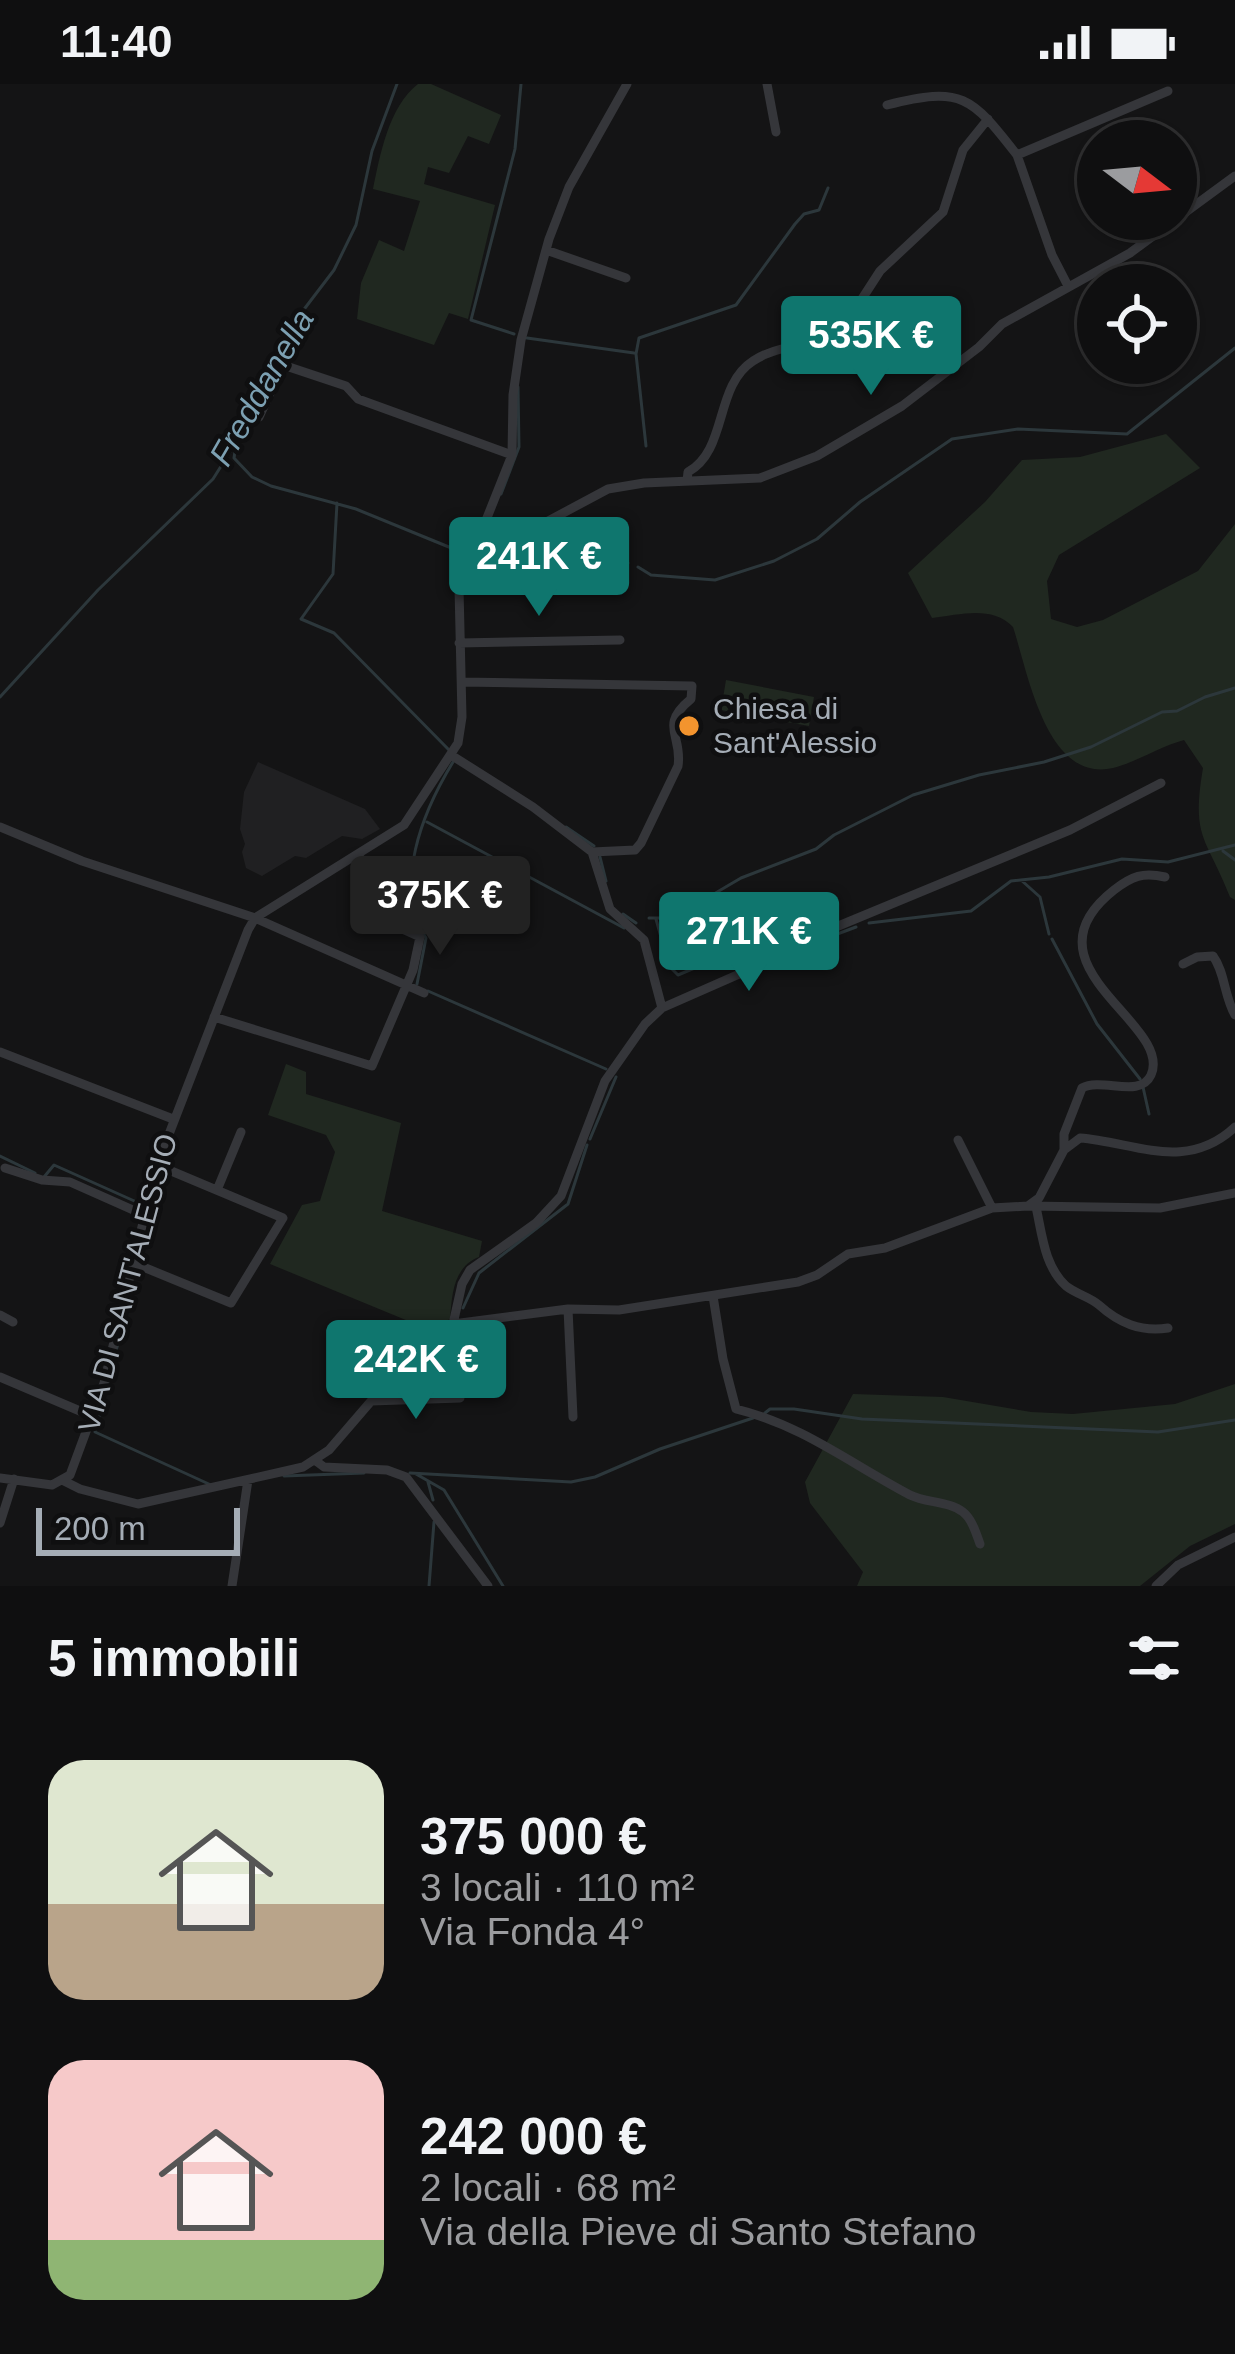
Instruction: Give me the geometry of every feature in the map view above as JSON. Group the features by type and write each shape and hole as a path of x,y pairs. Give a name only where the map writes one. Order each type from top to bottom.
{"street":[{"path":"255,918 409,820 454,756 463,717 459,588 512,455 516,363 568,187 628,84"},
{"path":"767,84 776,132"},
{"path":"1018,155 1168,91"},
{"path":"887,104 940,93 974,106 988,119 1018,155 1068,286"},
{"path":"687,481 688,472 704,460 726,398 748,364 782,350 836,339 880,271 943,212 963,150 988,119"},
{"path":"473,546 522,535 608,489 760,478 817,456 902,406 979,347 1002,323 1130,253 1235,176"},
{"path":"546,250 626,278"},
{"path":"259,417 283,365 346,386 358,399 512,455"},
{"path":"459,643 620,640"},
{"path":"461,682 692,686 692,700 674,717 672,728 680,753 678,766 641,843 628,852 592,852"},
{"path":"454,756 592,852 610,909 644,940 662,1008"},
{"path":"453,1324 470,1270 536,1223 561,1196 605,1081 662,1008 819,934 1070,830 1161,783"},
{"path":"0,826 82,861 255,918 424,992"},
{"path":"355,857 403,876"},
{"path":"1064,1150 1064,1134 1082,1088 1104,1083 1132,1088 1150,1077 1153,1067 1143,1041 1084,962 1081,942 1086,925 1107,896 1132,878 1140,874 1165,877"},
{"path":"214,1017 373,1066 419,946 415,932 371,915"},
{"name":"VIA DI SANT'ALESSIO","path":"64,1481 94,1417 157,1166 255,918"},
{"path":"1184,964 1213,956 1220,967 1224,996 1235,1015"},
{"path":"0,1052 173,1119"},
{"path":"1032,1206 1064,1150 1080,1138 1168,1154 1213,1143 1235,1127"},
{"path":"217,1190 241,1132"},
{"path":"958,1140 992,1208"},
{"path":"134,1263 222,1300 235,1300 283,1218 157,1166"},
{"path":"5,1168 42,1180 70,1182 142,1214"},
{"path":"0,1478 52,1485 64,1481 137,1504 248,1480 316,1461 422,1342 453,1324 568,1309 619,1310 798,1282 848,1254 885,1248 992,1208 1160,1208 1235,1193"},
{"path":"1032,1206 1047,1257 1066,1286 1099,1305 1108,1317 1142,1328 1168,1328"},
{"path":"713,1296 736,1408 795,1428 916,1498 959,1508 969,1517 980,1544"},
{"path":"568,1309 573,1417"},
{"path":"0,1315 13,1322"},
{"path":"0,1377 94,1417"},
{"path":"371,1401 460,1398"},
{"path":"316,1461 324,1467 387,1470 406,1477 488,1586"},
{"path":"0,1523 14,1479"},
{"path":"232,1586 248,1480"},
{"path":"1156,1586 1178,1565 1235,1537"}],"shaded area":[{"path":"418,84 431,84 501,115 489,144 468,136 449,173 428,167 424,184 495,205 468,319 449,313 434,345 357,319 361,283 379,240 404,251 420,201 373,189 393,118"},
{"path":"1166,434 1200,468 1059,555 1047,581 1051,619 1077,627 1103,620 1198,571 1235,524 1235,900 1203,836 1199,810 1203,768 1184,740 1113,768 1090,768 1071,759 1044,720 1013,627 986,614 932,618 908,573 985,502 1022,460 1080,457"},
{"path":"726,680 814,697 809,726 721,710"},
{"path":"258,762 365,809 380,829 362,839 342,836 262,876 246,868 240,829 244,792"},
{"path":"286,1064 306,1072 306,1094 401,1123 382,1211 482,1241 479,1257 455,1283 450,1319 430,1330 270,1264 302,1205 320,1201 335,1152 326,1135 268,1115"},
{"path":"1235,1384 1235,1524 1190,1546 1140,1586 857,1586 863,1572 810,1503 805,1482 853,1394 943,1397 1073,1414 1175,1404"}],"waterway":[{"name":"Freddanella","path":"0,697 98,590 213,479 240,436 276,356 334,270 356,225 372,151 397,84"},
{"path":"514,334 471,320 515,149 521,84"},
{"path":"646,446 636,354 639,338 736,305 795,224 804,214 819,210 828,188"},
{"path":"527,338 634,353"},
{"path":"638,567 651,575 715,580 774,561 817,539 860,502 952,439 1018,429 1127,434 1235,348"},
{"path":"501,494 519,447 518,387"},
{"path":"236,445 234,458 252,477 356,509 466,554"},
{"path":"337,503 333,574 301,619 334,633 450,751"},
{"path":"475,556 628,563"},
{"path":"649,918 673,918 741,878 816,849 913,795 1091,747 1162,712 1177,711 1235,688"},
{"path":"417,984 426,938 416,917 412,872 422,826 453,762"},
{"path":"427,822 624,928"},
{"path":"566,827 594,846"},
{"path":"869,923 971,911 1011,881 1122,859 1168,862 1235,845"},
{"path":"1223,851 1235,860"},
{"path":"600,857 606,881"},
{"path":"1021,880 1040,897 1049,934"},
{"path":"623,914 636,923"},
{"path":"656,919 669,966 678,975 766,938 779,940 787,948"},
{"path":"816,942 856,927"},
{"path":"1052,939 1097,1024 1140,1079"},
{"path":"794,952 808,946"},
{"path":"428,991 606,1069"},
{"path":"590,1139 616,1077"},
{"path":"1143,1087 1149,1114"},
{"path":"463,1308 479,1273 568,1204 587,1145"},
{"path":"0,1156 35,1173"},
{"path":"44,1177 54,1165 141,1204"},
{"path":"125,1316 95,1432 211,1485"},
{"path":"765,1413 794,1409 862,1419 1158,1432 1235,1420"},
{"path":"410,1473 571,1482 753,1418"},
{"path":"284,1476 364,1473"},
{"path":"416,1474 444,1490 503,1586"},
{"path":"428,1482 433,1500"},
{"path":"429,1586 434,1522"}],"place":[{"name":"Chiesa di Sant'Alessio","path":"689,726"}]}
